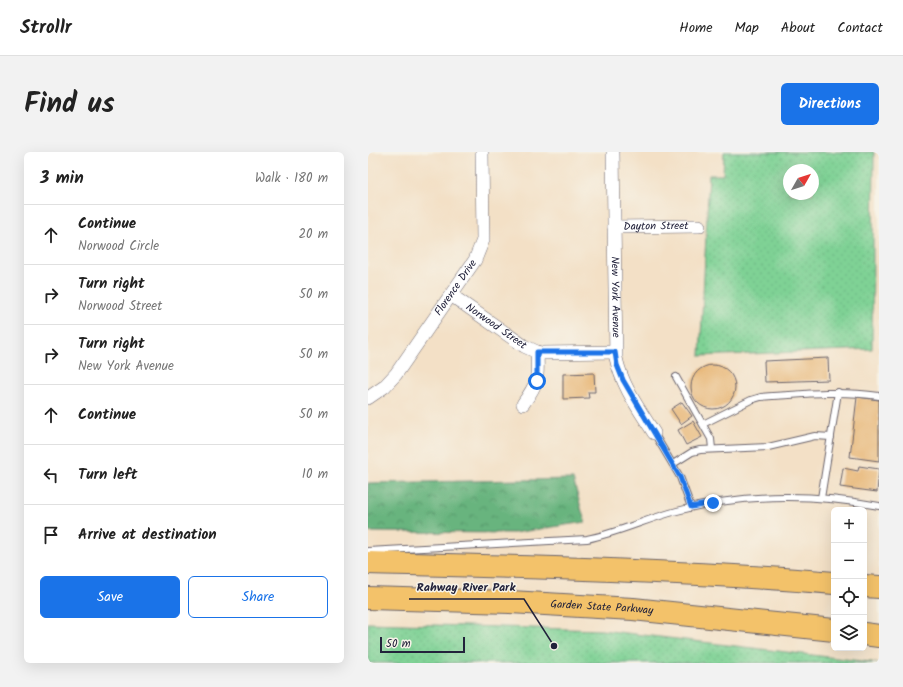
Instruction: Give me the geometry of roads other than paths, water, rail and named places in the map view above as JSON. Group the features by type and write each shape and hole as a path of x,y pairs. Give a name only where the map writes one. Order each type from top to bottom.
{"highway":[{"path":"368,563 648,571 831,583"},
{"path":"867,586 879,587"},
{"name":"Garden State Parkway","path":"368,598 510,602 633,609 831,630"},
{"path":"867,634 879,636"}],"street":[{"name":"Florence Drive","path":"368,398 384,387 396,374 475,260 483,240 482,152"},
{"name":"New York Avenue","path":"612,152 615,352 617,365 623,380 654,433"},
{"name":"Dayton Street","path":"614,227 699,226"},
{"name":"Norwood Street","path":"451,296 524,346 537,352 615,352"},
{"path":"523,404 533,391 537,381 537,352"}],"lane":[{"path":"676,377 711,439 712,449"},
{"path":"703,424 756,398 838,392 879,396"},
{"path":"821,498 838,392"},
{"path":"654,433 684,484 691,507"},
{"path":"673,464 692,452 712,449 768,446 815,436 831,437"},
{"path":"368,551 587,539 691,507 742,499 782,497 821,498 879,506"}],"place":[{"name":"Rahway River Park","path":"554,646"}]}
